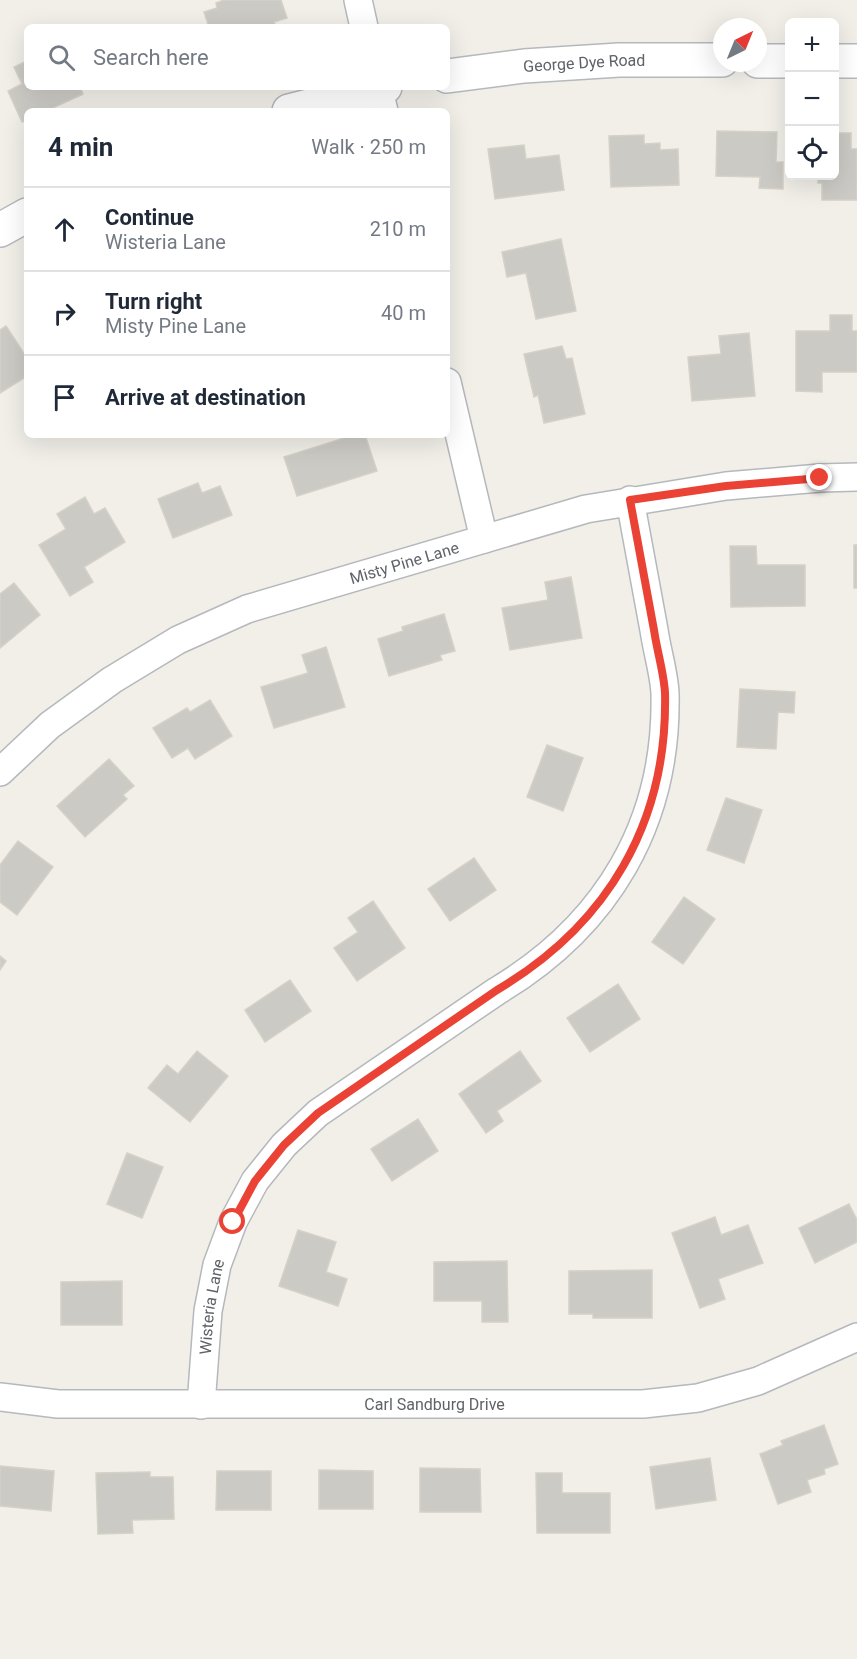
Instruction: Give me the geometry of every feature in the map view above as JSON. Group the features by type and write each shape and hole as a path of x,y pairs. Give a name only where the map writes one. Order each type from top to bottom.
{"street":[{"path":"358,0 363,24"},
{"name":"George Dye Road","path":"450,76 524,66 619,60 713,60"},
{"path":"767,61 785,61"},
{"path":"839,61 857,61"},
{"path":"304,108 381,93"},
{"path":"0,230 24,217"},
{"path":"450,395 484,539"},
{"name":"Misty Pine Lane","path":"0,772 50,726 103,686 178,640 248,609 586,509 726,486 857,477"},
{"name":"Wisteria Lane","path":"201,1405 208,1311 217,1265 233,1222 255,1181 284,1145 318,1113 497,990 523,975 558,948 593,912 618,876 639,837 655,790 664,741 665,691 630,500"},
{"name":"Carl Sandburg Drive","path":"0,1397 58,1404 643,1404 698,1398 758,1381 857,1337"}],"building":[{"path":"224,0 281,0 287,18 274,22 275,24 208,24 204,12 217,8 216,3"},
{"path":"24,62 24,90 81,90 83,94 53,108 24,108 24,121 22,122 8,91 22,84 14,67"},
{"path":"717,131 777,132 776,162 783,162 783,189 759,188 760,177 716,176"},
{"path":"839,133 851,133 851,149 857,149 857,200 822,200 822,183 818,183 818,180 839,180"},
{"path":"644,135 644,144 660,143 660,150 678,149 679,185 611,187 609,136"},
{"path":"524,145 526,159 559,155 564,190 495,199 488,149"},
{"path":"561,239 576,311 536,319 526,273 507,277 502,252"},
{"path":"830,315 852,315 852,331 857,331 857,372 822,372 822,392 796,391 796,331 830,331"},
{"path":"6,326 24,353 24,378 0,393 0,330"},
{"path":"749,333 755,396 692,401 688,357 721,354 719,336"},
{"path":"562,346 566,359 572,358 585,414 544,423 538,395 534,397 524,354"},
{"path":"344,438 366,438 377,471 297,496 284,457"},
{"path":"198,483 202,493 220,486 232,515 173,538 158,499"},
{"path":"85,497 94,514 105,508 125,542 84,567 93,582 70,596 39,545 66,529 57,514"},
{"path":"854,545 857,545 857,588 854,588"},
{"path":"730,546 756,546 757,565 805,565 805,606 731,607"},
{"path":"571,577 582,638 510,650 502,608 548,600 545,582"},
{"path":"14,583 40,615 0,648 0,594"},
{"path":"444,614 455,651 440,655 442,660 389,676 378,639 403,631 402,627"},
{"path":"326,647 345,707 274,728 261,687 308,673 302,655"},
{"path":"740,689 795,692 794,713 778,712 776,749 737,747"},
{"path":"210,700 232,736 195,759 188,748 172,758 153,728 187,708 190,712"},
{"path":"547,745 583,758 563,811 527,797"},
{"path":"109,759 134,786 123,795 127,799 85,837 57,806"},
{"path":"726,798 762,810 744,863 707,850"},
{"path":"18,841 53,867 17,915 0,902 0,865"},
{"path":"474,858 496,890 450,921 428,889"},
{"path":"684,897 715,919 683,964 652,942"},
{"path":"373,901 405,948 357,981 334,948 358,932 348,918"},
{"path":"0,956 6,961 0,970"},
{"path":"290,980 311,1011 265,1042 245,1010"},
{"path":"618,984 640,1019 590,1052 567,1018"},
{"path":"197,1051 228,1076 190,1122 148,1088 167,1065 178,1074"},
{"path":"520,1051 541,1081 497,1111 503,1121 486,1133 459,1094"},
{"path":"418,1119 438,1151 392,1181 371,1149"},
{"path":"127,1153 163,1167 142,1218 107,1204"},
{"path":"849,1204 857,1220 857,1242 815,1263 799,1228"},
{"path":"715,1217 721,1235 748,1225 763,1263 718,1279 725,1299 700,1308 672,1233"},
{"path":"298,1230 336,1242 326,1272 347,1279 338,1306 279,1286"},
{"path":"507,1261 508,1322 482,1322 482,1301 434,1301 434,1262"},
{"path":"652,1270 652,1318 593,1318 593,1314 569,1314 569,1271"},
{"path":"122,1281 122,1325 61,1325 61,1282"},
{"path":"824,1425 838,1464 824,1469 825,1474 807,1480 811,1492 778,1504 760,1454 783,1445 781,1441"},
{"path":"710,1458 716,1500 656,1509 650,1467"},
{"path":"0,1466 54,1471 51,1511 0,1506"},
{"path":"420,1468 480,1469 481,1512 420,1512"},
{"path":"319,1470 373,1471 373,1509 319,1509"},
{"path":"217,1471 271,1471 271,1510 216,1510"},
{"path":"150,1472 150,1477 173,1477 174,1519 132,1520 133,1533 98,1534 96,1473"},
{"path":"536,1473 562,1473 562,1493 610,1493 610,1533 537,1533"}],"route":[{"path":"233,1222 255,1181 284,1145 318,1113 497,990 523,975 558,948 593,912 618,876 639,837 655,790 664,741 665,691 630,500 726,486 820,478"}]}
